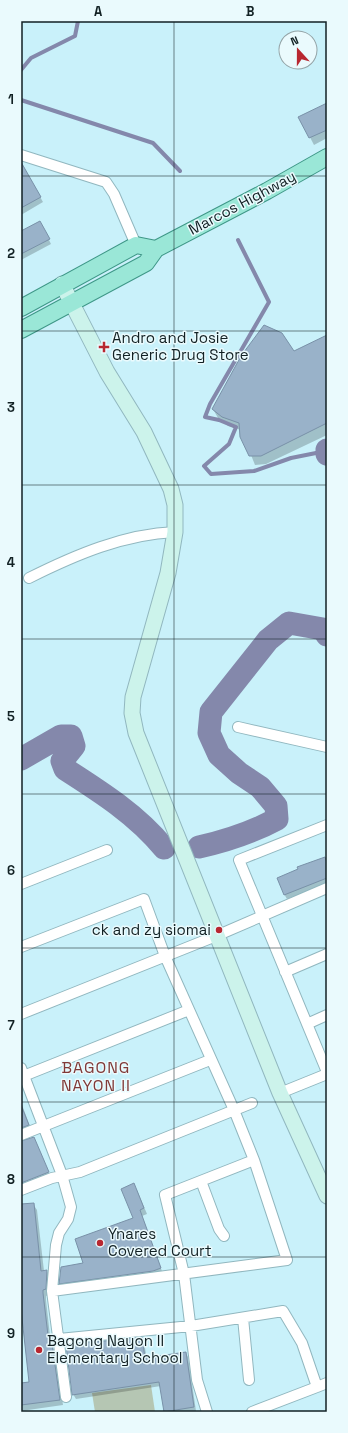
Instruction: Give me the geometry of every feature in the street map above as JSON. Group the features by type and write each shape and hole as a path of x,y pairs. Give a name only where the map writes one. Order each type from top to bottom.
{"main road":[{"name":"Marcos Highway","path":"21,330 146,262 156,249 267,191 327,157"},
{"path":"21,308 62,284 136,245 156,249"}],"street":[{"path":"21,155 106,182 114,194 136,245"},
{"path":"62,284 107,372 144,432 171,489 175,505 176,532 168,573 137,682 132,713 142,754 280,1093 327,1196"},
{"path":"29,578 57,564 113,543 142,534 176,532"},
{"path":"238,727 327,747"},
{"path":"280,1093 327,1073 239,860 327,825"},
{"path":"21,884 107,850"},
{"path":"21,1014 216,936 327,888"},
{"path":"21,947 144,899 165,956 210,1060 234,1110 254,1160 287,1260 52,1291"},
{"path":"285,972 327,954"},
{"path":"66,1397 52,1291 56,1245 59,1233 68,1219 71,1206 62,1175 44,1126 22,1073 189,1010"},
{"path":"307,1024 327,1015"},
{"path":"21,1135 210,1060"},
{"path":"21,1190 62,1175 80,1172 252,1103"},
{"path":"208,1412 196,1380 184,1274 165,1195 254,1160"},
{"path":"201,1181 219,1229 224,1236"},
{"path":"58,1339 191,1326 284,1311 302,1343 317,1387"},
{"path":"243,1318 249,1380"},
{"path":"252,1412 327,1383"}],"green space":[{"path":"151,1385 155,1412 95,1412 92,1393"}],"building":[{"path":"327,103 327,130 309,138 298,117"},
{"path":"21,162 41,197 21,208"},
{"path":"40,221 50,239 21,254 21,231"},
{"path":"264,325 282,333 294,351 327,335 327,423 261,456 249,456 240,437 239,423 222,417 212,409 241,356"},
{"path":"325,857 327,863 327,878 284,895 277,878 298,869 297,867"},
{"path":"21,1105 29,1125 21,1128"},
{"path":"34,1137 49,1172 21,1183 21,1141"},
{"path":"134,1183 144,1208 140,1210 161,1268 153,1271 59,1284 61,1267 83,1263 75,1239 133,1218 121,1189"},
{"name":"Bagong Nayon II Elementary School","path":"34,1203 41,1271 47,1270 46,1289 43,1290 43,1293 49,1344 52,1344 60,1400 21,1405 21,1383 29,1382 21,1309 21,1204"},
{"path":"142,1337 145,1358 186,1352 194,1407 164,1412 159,1382 72,1395 66,1345"}],"waterway":[{"path":"21,70 31,58 75,36 78,21"},
{"path":"21,100 153,143 180,171"},
{"path":"238,240 269,302 210,404 205,417 219,420 236,427 229,444 204,466 211,474 254,471 291,458 326,451"},
{"path":"199,847 238,836 277,819 276,806 260,787 239,773 219,755 209,733 211,712 268,640 289,623 323,629 327,635"},
{"path":"21,759 61,736 71,736 74,746 62,761 65,769 118,805 142,825 164,848"}],"place":[{"name":"Andro and Josie Generic Drug Store","path":"104,347"},
{"name":"ck and zy siomai","path":"219,930"},
{"name":"Ynares Covered Court","path":"100,1243"},
{"name":"Bagong Nayon II Elementary School","path":"39,1350"}],"district":[{"name":"BAGONG NAYON II","path":"96,1076"}]}
